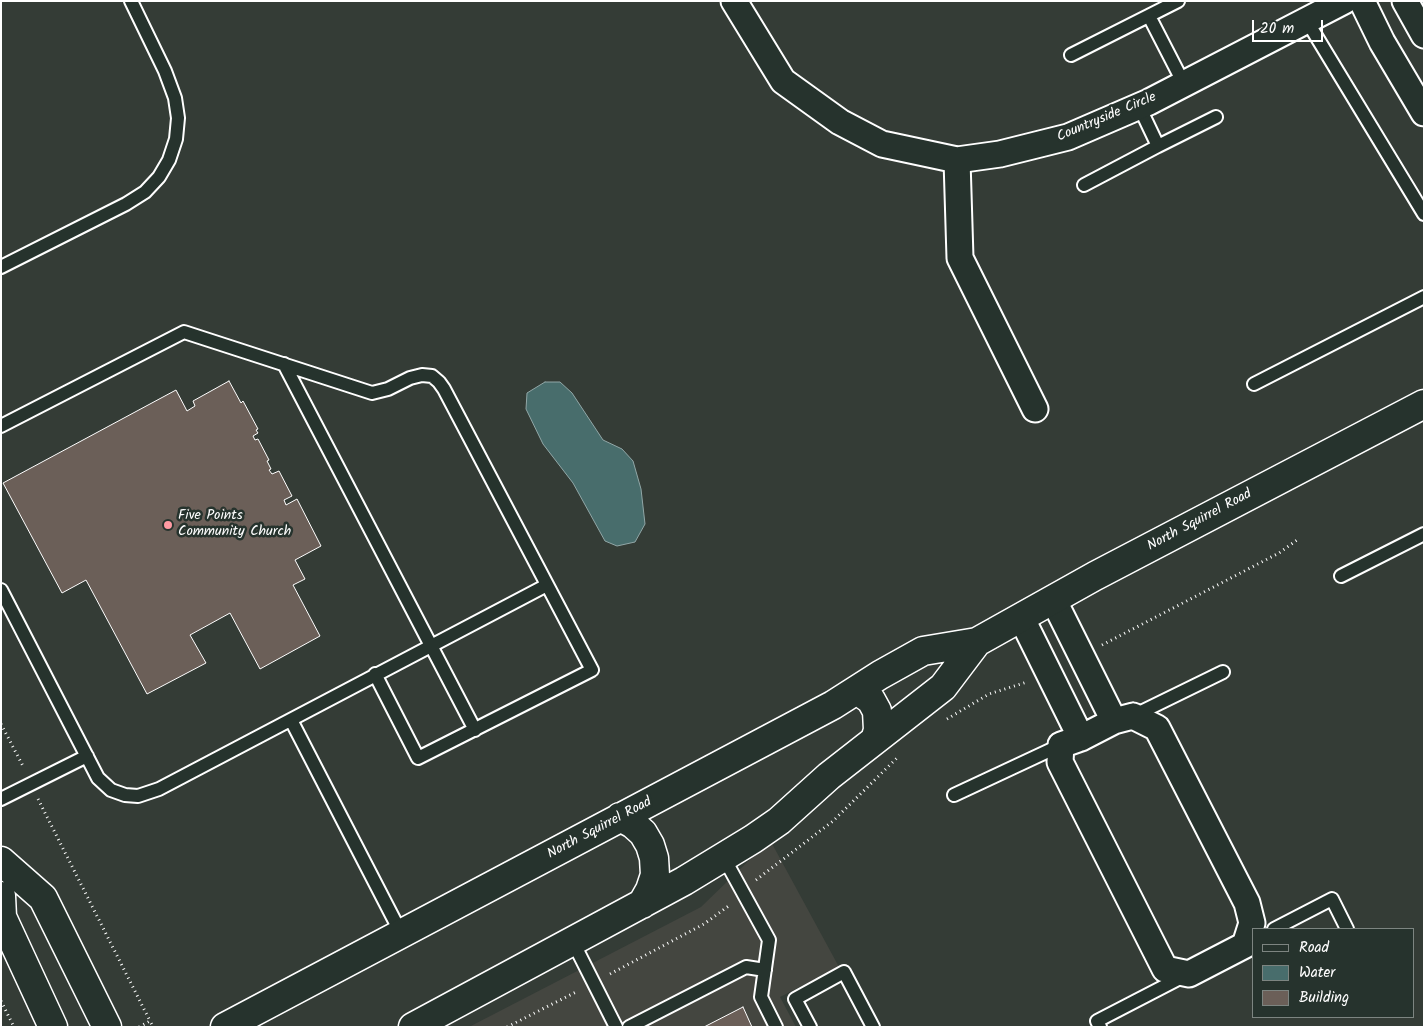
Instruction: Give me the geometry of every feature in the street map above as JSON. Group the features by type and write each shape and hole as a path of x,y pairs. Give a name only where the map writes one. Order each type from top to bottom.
{"street":[{"name":"Countryside Circle","path":"734,1 783,80 840,122 882,144 957,160 1000,154 1068,137 1184,84 1344,1"},
{"path":"1362,1 1382,42 1424,113"},
{"path":"1405,1 1424,35"},
{"path":"957,160 960,258 1035,409"},
{"name":"North Squirrel Road","path":"225,1027 258,1016 401,933 816,714 923,651 977,642 1053,599 1424,404"},
{"path":"1053,599 1124,718"},
{"path":"1020,617 1071,742"},
{"name":"North Squirrel Road","path":"413,1027 573,942 724,858 779,821 829,776 943,687 977,642"},
{"path":"857,690 871,700 877,711 878,730 875,740"},
{"path":"1124,718 1157,728 1246,903 1252,923 1249,942 1189,974 1165,970 1060,762 1071,742 1124,718"},
{"path":"620,817 633,824 643,833 650,845 654,858 654,875 650,890 642,904"},
{"path":"1,861 43,898 107,1027"},
{"path":"1,896 2,916 53,1027"}],"lane":[{"path":"1,267 126,204 145,192 159,177 169,160 176,139 178,118 175,98 165,71 131,1"},
{"path":"1071,55 1178,1"},
{"path":"1149,16 1184,84"},
{"path":"1307,20 1424,214"},
{"path":"1139,106 1158,146"},
{"path":"1084,185 1216,117"},
{"path":"1254,384 1424,297"},
{"path":"1,426 184,332 372,393 388,389 410,378 422,375 432,376 439,382 592,670 418,758 375,674"},
{"path":"284,364 475,730"},
{"path":"1341,576 1424,534"},
{"path":"1,590 98,778 111,790 125,795 138,796 159,789 547,585"},
{"path":"1124,718 1223,672"},
{"path":"291,720 401,933"},
{"path":"954,795 1071,742"},
{"path":"1,799 87,756"},
{"path":"724,858 769,940 761,997 776,1027"},
{"path":"1276,928 1332,899 1346,928"},
{"path":"573,942 616,1027"},
{"path":"629,1027 746,967 765,970"},
{"path":"810,1027 795,999 844,972 873,1027"},
{"path":"1100,1027 1097,1021 1189,974"}],"path":[{"path":"1098,647 1279,553 1298,540"},
{"path":"942,723 989,694 1030,681"},
{"path":"1,724 25,771"},
{"path":"754,882 833,821 899,756"},
{"path":"38,797 153,1027"},
{"path":"606,976 704,924 732,902"},
{"path":"507,1027 580,989"},
{"path":"1,1000 14,1027"},
{"path":"139,1027 150,1021"}],"shaded area":[{"path":"770,840 839,967 780,997 796,1027 469,1027 701,907"}],"water":[{"path":"545,382 560,382 572,393 603,440 622,449 633,461 641,489 645,524 635,542 617,546 605,541 573,483 543,444 526,409 527,393"}],"building":[{"name":"Five Points Community Church","path":"229,381 241,403 243,401 258,429 256,430 258,433 253,436 255,440 258,439 269,460 267,461 271,469 269,470 272,474 279,471 292,496 284,500 286,505 297,499 321,546 295,560 305,579 293,585 320,636 260,669 230,613 190,635 206,663 147,694 86,580 62,593 3,483 176,390 187,411 195,406 193,401"},
{"path":"743,1007 752,1027 704,1027"}],"waterway":[{"path":"1422,1 1424,10"}],"place":[{"name":"Five Points Community Church","path":"168,525"}]}
